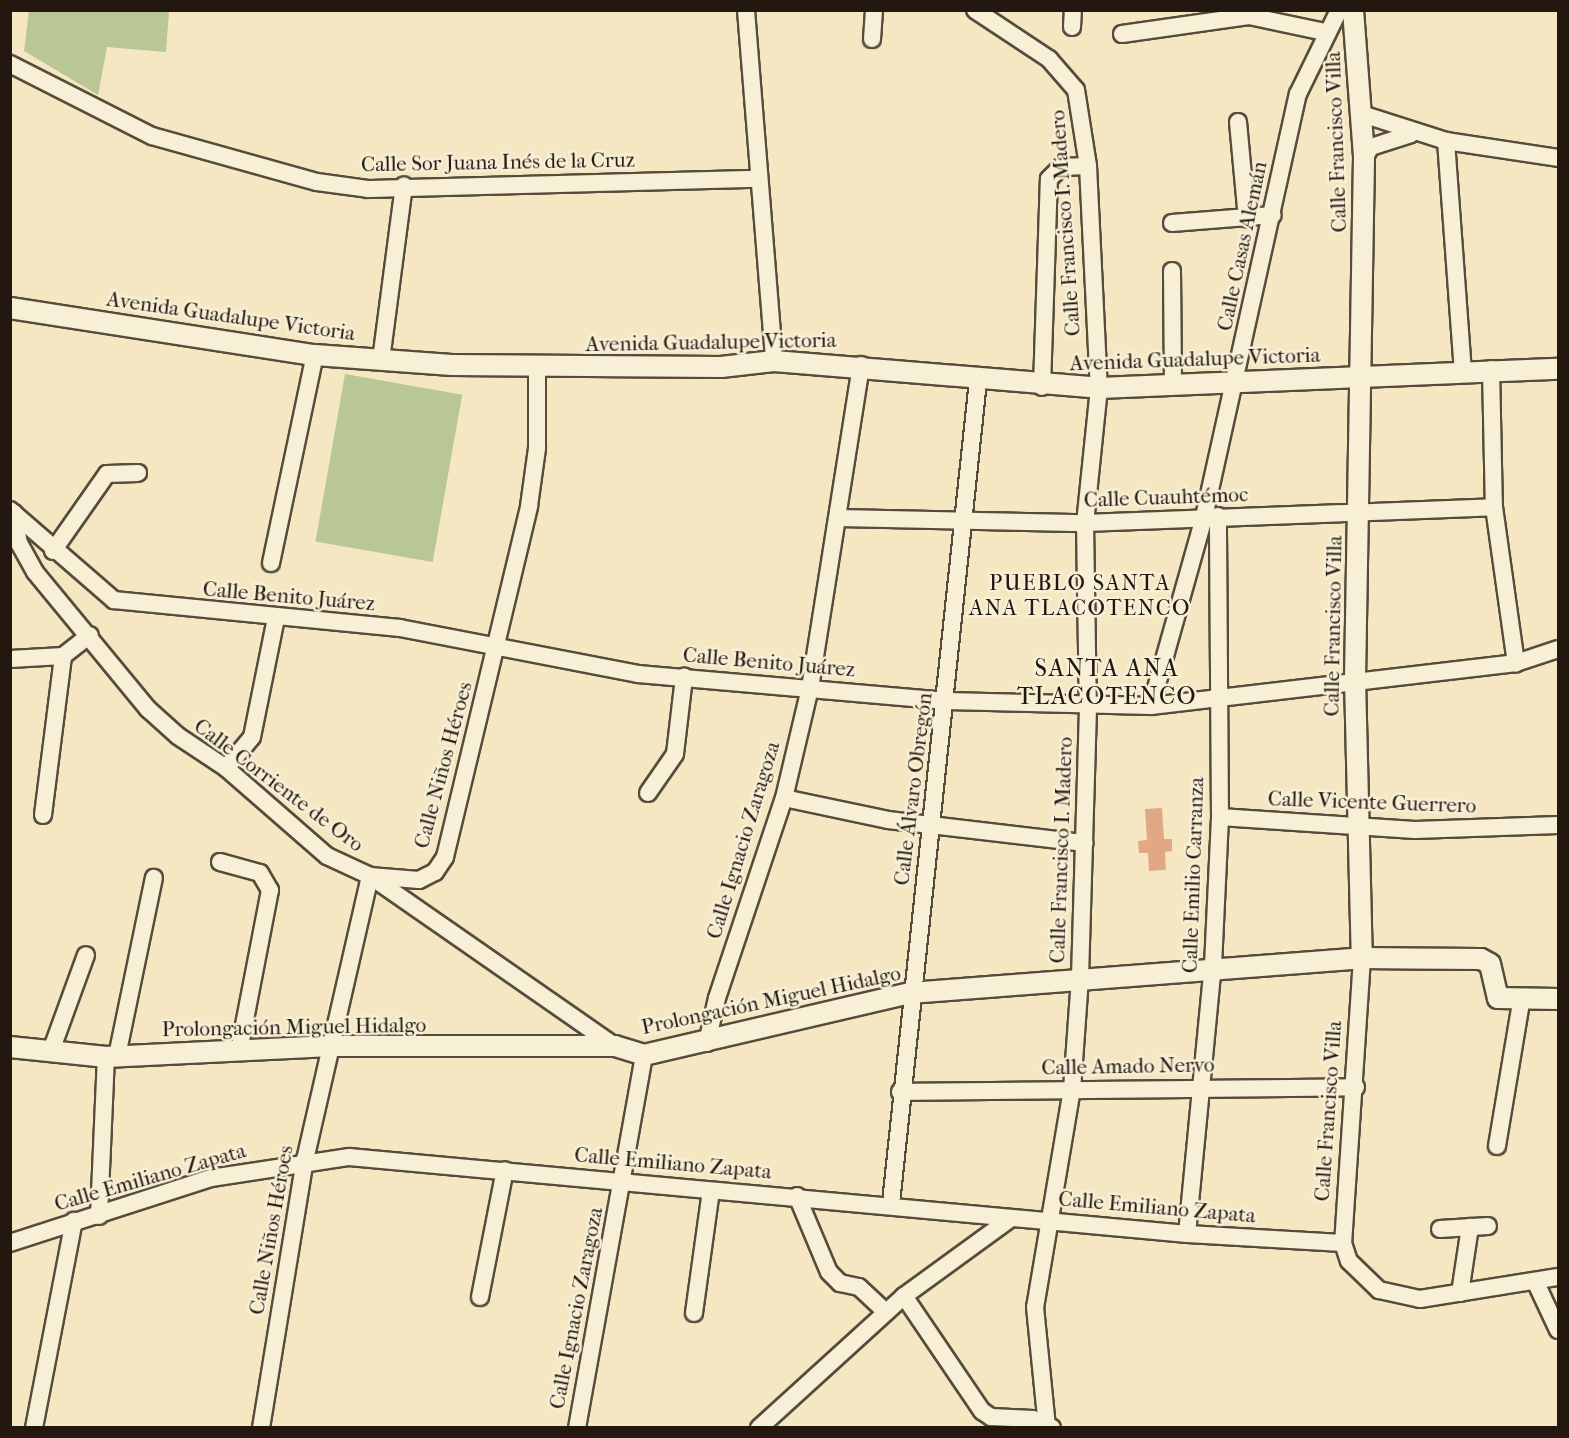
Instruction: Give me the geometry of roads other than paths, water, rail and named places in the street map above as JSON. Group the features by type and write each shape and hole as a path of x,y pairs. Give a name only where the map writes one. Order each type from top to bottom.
{"street":[{"path":"746,10 774,361"},
{"path":"872,39 874,10"},
{"name":"Calle Francisco I. Madero","path":"975,10 1049,59 1076,90 1088,166 1099,388 1085,523 1088,708 1085,843 1080,978 1072,1089 1035,1307 1048,1427"},
{"name":"Calle Casas Alemán","path":"1151,706 1211,517 1235,382 1298,94 1324,32 1339,10"},
{"name":"Calle Francisco Villa","path":"1343,1243 1356,1087 1362,958 1355,679 1364,158 1353,10"},
{"path":"1122,34 1249,16 1324,32"},
{"name":"Calle Sor Juana Inés de la Cruz","path":"10,64 142,132 192,149 317,182 368,189 404,186 759,178"},
{"path":"1362,114 1414,133 1446,141 1558,158"},
{"path":"1238,122 1247,219"},
{"path":"1364,158 1371,147 1414,133"},
{"path":"1446,141 1463,370"},
{"path":"1042,387 1049,179 1061,167 1088,166"},
{"path":"381,360 404,186"},
{"path":"1172,223 1247,219 1273,215"},
{"path":"1172,271 1173,384"},
{"name":"Avenida Guadalupe Victoria","path":"10,308 315,356 537,367 722,367 774,361 861,365 1042,387 1099,388 1360,378 1463,370 1558,369"},
{"path":"270,563 315,356"},
{"name":"Calle Ignacio Zaragoza","path":"707,1043 717,998 784,798 810,688 839,518 861,365"},
{"name":"Calle Niños Héroes","path":"261,1428 305,1160 370,876 419,880 435,872 445,857 496,650 532,483 537,367"},
{"path":"1491,369 1494,507 1516,663"},
{"name":"Calle Álvaro Obregón","path":"891,1203 910,993 947,701 978,381"},
{"path":"53,551 107,474 138,473"},
{"name":"Calle Cuauhtémoc","path":"839,518 1085,523 1494,507"},
{"name":"Calle Benito Juárez","path":"12,512 53,551 114,600 276,618 400,628 496,650 684,677 947,701 1088,708 1151,706 1219,699 1355,679 1516,663 1558,648"},
{"name":"Calle Corriente de Oro","path":"12,512 19,543 35,572 90,635 148,709 226,768 327,856 370,876 615,1046"},
{"name":"Calle Emilio Carranza","path":"1187,1234 1213,966 1220,817 1219,699 1211,517"},
{"path":"226,768 252,737 276,618"},
{"path":"10,659 63,656 90,635"},
{"path":"44,815 63,656"},
{"path":"648,793 675,754 684,677"},
{"path":"784,798 888,820 930,822 1085,843"},
{"name":"Calle Vicente Guerrero","path":"1220,817 1358,828 1558,825"},
{"path":"220,862 260,873 270,890 239,1051"},
{"path":"99,1216 112,1057 154,878"},
{"path":"51,1051 86,955"},
{"name":"Prolongación Miguel Hidalgo","path":"10,1047 112,1057 331,1046 615,1046 644,1055 707,1043 910,993 1213,966 1362,958 1487,960 1498,998 1521,1002"},
{"path":"1497,1146 1521,1002 1558,999"},
{"name":"Calle Ignacio Zaragoza","path":"577,1428 644,1055"},
{"name":"Calle Amado Nervo","path":"900,1092 1356,1087"},
{"name":"Calle Emiliano Zapata","path":"10,1243 211,1178 305,1160 349,1157 711,1191 891,1203 1010,1219 1187,1234 1343,1243"},
{"path":"480,1297 505,1170"},
{"path":"694,1313 711,1191"},
{"path":"797,1196 829,1272 859,1287 886,1312"},
{"path":"759,1428 904,1296 1010,1219"},
{"path":"34,1428 74,1221"},
{"path":"1440,1229 1488,1226"},
{"path":"1460,1293 1470,1227"},
{"path":"1343,1243 1349,1261 1379,1290 1420,1299 1536,1283 1558,1277"},
{"path":"1536,1283 1558,1330"},
{"path":"904,1296 982,1411 991,1417 1048,1427"}],"district":[{"name":"PUEBLO SANTA ANA TLACOTENCO","path":"1080,596"},
{"name":"SANTA ANA TLACOTENCO","path":"1107,683"}]}
